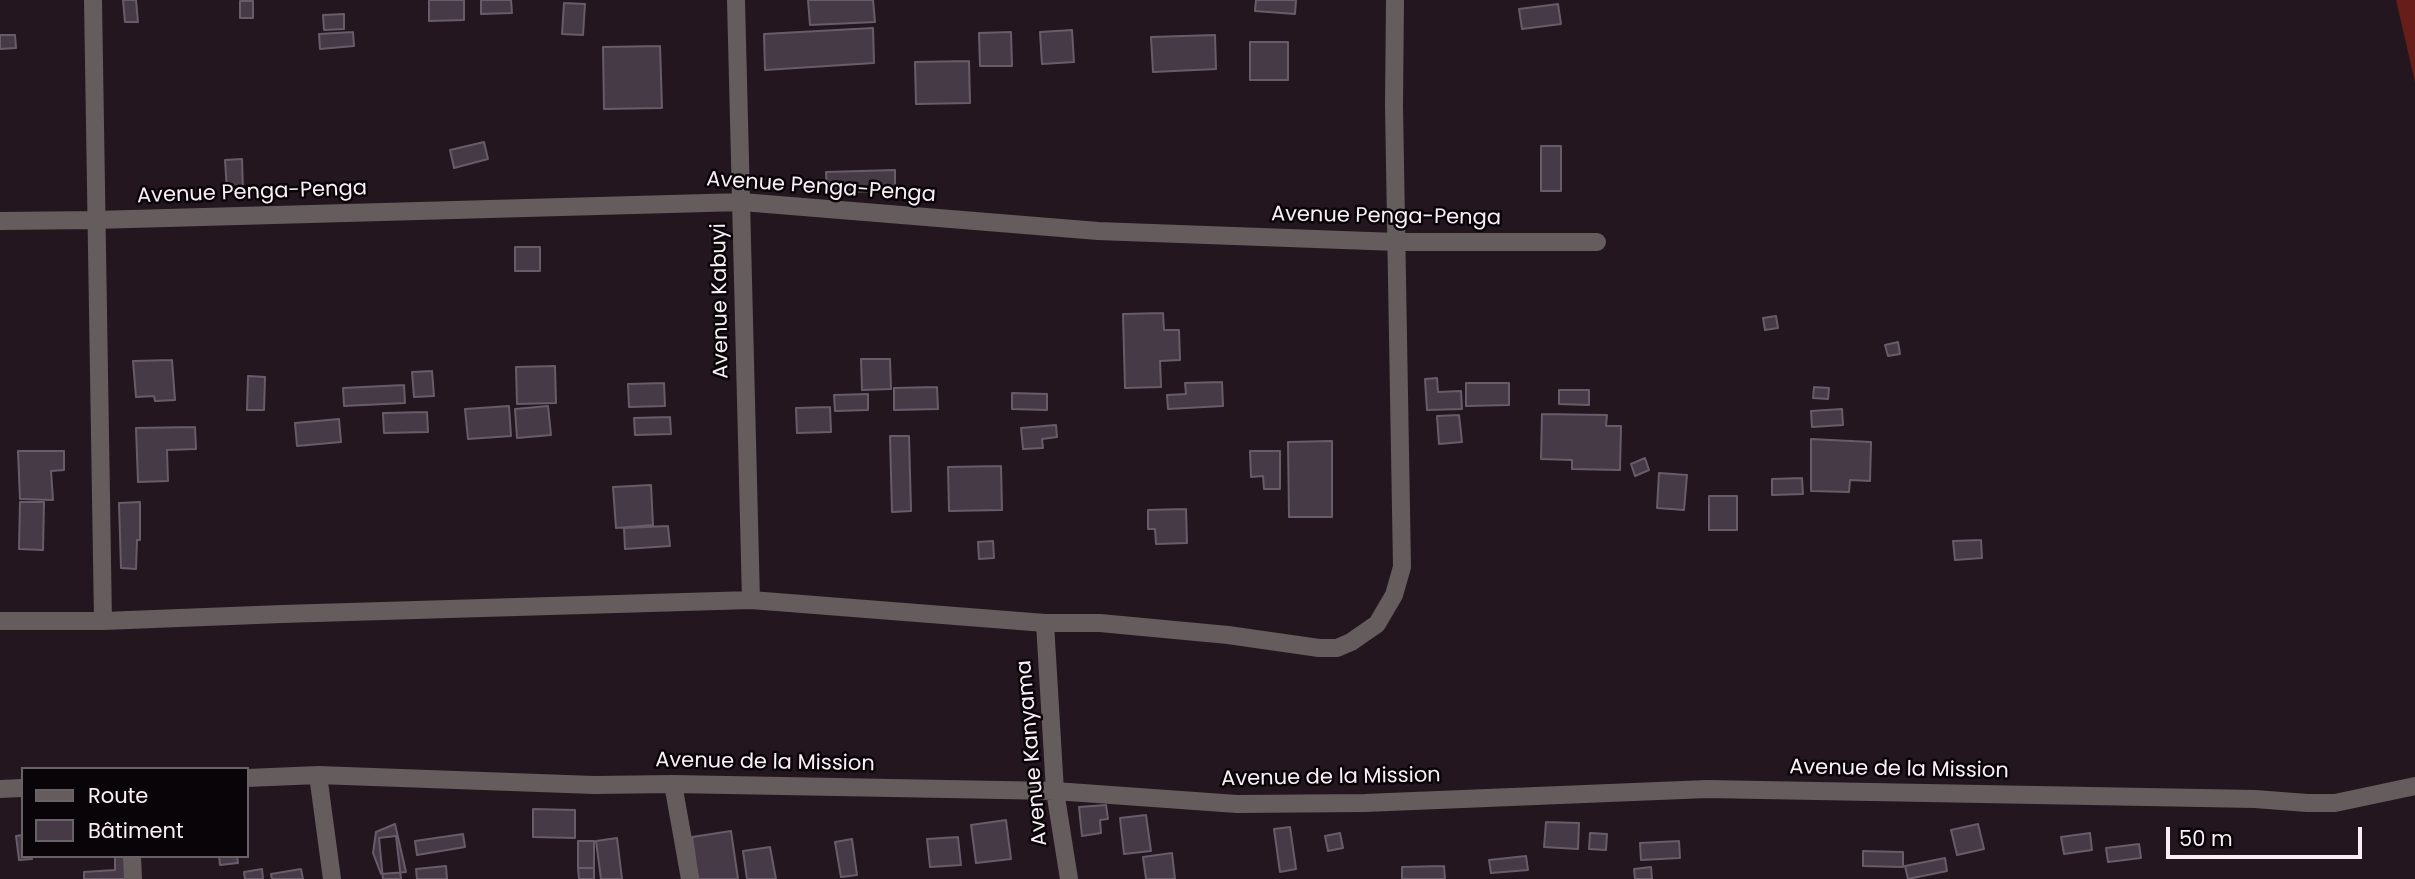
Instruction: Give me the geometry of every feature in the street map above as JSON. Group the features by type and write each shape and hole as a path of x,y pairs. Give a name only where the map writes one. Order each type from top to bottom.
{"street":[{"path":"93,0 103,621"},
{"name":"Avenue Kabuyi","path":"736,0 751,600"},
{"path":"0,621 103,621 751,600 1045,623 1157,627 1319,648 1337,648 1344,645 1377,624 1394,595 1402,567 1395,0"},
{"name":"Avenue Penga-Penga","path":"0,221 742,202 1098,231 1397,242 1597,243"},
{"name":"Avenue Kanyama","path":"1045,623 1055,791 1069,879"},
{"path":"318,775 332,879"},
{"name":"Avenue de la Mission","path":"248,779 318,775 594,785 1055,791 1237,804 1378,802 1707,789 2227,798 2335,803 2415,786"},
{"path":"673,784 690,879"},
{"path":"0,789 21,788"},
{"path":"132,858 133,879"}],"shaded area":[{"path":"2396,0 2415,0 2415,82"}],"building":[{"path":"123,0 136,0 138,22 125,22"},
{"path":"429,0 464,0 464,20 429,21"},
{"path":"481,0 511,0 512,13 481,14"},
{"path":"808,0 873,0 875,22 810,25"},
{"path":"1256,0 1296,0 1295,14 1255,11"},
{"path":"240,1 253,1 253,18 240,18"},
{"path":"564,3 585,4 583,35 562,34"},
{"path":"1558,4 1561,24 1522,29 1519,9"},
{"path":"344,14 344,29 324,30 323,15"},
{"path":"873,28 874,63 765,70 764,34"},
{"path":"1072,30 1074,62 1042,64 1040,32"},
{"path":"353,32 354,46 320,49 319,34"},
{"path":"1011,32 1012,66 980,66 979,33"},
{"path":"0,35 15,35 16,48 0,49"},
{"path":"1215,35 1216,69 1153,72 1151,37"},
{"path":"1250,42 1288,42 1288,80 1250,80"},
{"path":"660,46 662,108 604,109 603,47"},
{"path":"969,61 970,103 916,104 915,62"},
{"path":"484,142 488,159 454,168 450,150"},
{"path":"1541,146 1561,146 1561,191 1541,191"},
{"path":"242,159 243,192 227,192 225,160"},
{"path":"895,170 895,191 827,192 826,172"},
{"path":"515,247 540,247 540,271 515,271"},
{"path":"1163,313 1164,330 1179,330 1180,360 1160,361 1161,387 1125,388 1123,314"},
{"path":"1776,316 1778,328 1765,330 1763,318"},
{"path":"1898,342 1900,354 1888,356 1885,345"},
{"path":"861,359 890,359 891,389 862,390"},
{"path":"172,360 175,400 155,401 154,396 136,397 133,361"},
{"path":"555,366 556,403 517,404 516,367"},
{"path":"432,371 434,396 414,397 412,372"},
{"path":"248,376 265,377 264,410 247,410"},
{"path":"1437,378 1438,392 1461,391 1462,409 1427,410 1425,379"},
{"path":"1222,382 1223,406 1168,409 1167,395 1186,394 1185,383"},
{"path":"664,383 665,406 629,407 628,384"},
{"path":"1466,383 1509,383 1509,405 1466,406"},
{"path":"404,385 405,403 344,406 343,388"},
{"path":"937,387 938,409 894,410 894,388"},
{"path":"1814,387 1829,388 1828,399 1813,398"},
{"path":"1559,390 1589,390 1589,405 1559,404"},
{"path":"1012,393 1047,394 1047,410 1012,409"},
{"path":"868,394 868,410 835,411 834,395"},
{"path":"509,406 511,436 468,439 465,409"},
{"path":"548,406 551,435 517,438 515,409"},
{"path":"830,407 831,432 797,433 796,408"},
{"path":"1842,409 1843,425 1812,427 1811,411"},
{"path":"427,412 428,432 384,433 383,413"},
{"path":"1542,414 1607,415 1606,426 1621,426 1620,470 1572,469 1572,460 1541,459"},
{"path":"1459,415 1462,442 1439,444 1437,416"},
{"path":"670,417 671,434 635,435 634,418"},
{"path":"339,419 341,442 297,446 295,423"},
{"path":"1056,425 1057,437 1042,439 1043,448 1023,449 1021,428"},
{"path":"195,427 196,449 167,450 168,481 138,482 136,428"},
{"path":"890,436 909,436 911,511 892,512"},
{"path":"1811,439 1871,442 1870,481 1850,480 1849,492 1811,491"},
{"path":"1332,441 1332,517 1289,517 1288,442"},
{"path":"18,451 64,451 64,470 51,471 53,500 20,499"},
{"path":"1250,451 1280,451 1280,489 1264,489 1263,476 1251,477"},
{"path":"1645,458 1649,470 1635,476 1631,464"},
{"path":"1001,466 1002,510 949,511 948,467"},
{"path":"1659,473 1687,475 1684,510 1657,508"},
{"path":"1802,478 1803,494 1772,495 1772,479"},
{"path":"651,485 653,525 616,528 613,487"},
{"path":"1709,496 1737,496 1737,530 1709,530"},
{"path":"20,502 44,502 43,550 19,549"},
{"path":"140,502 140,540 137,540 136,569 121,568 119,503"},
{"path":"1186,509 1187,543 1156,544 1155,529 1148,529 1148,510"},
{"path":"668,526 670,546 625,549 624,528"},
{"path":"1981,540 1982,558 1955,560 1953,541"},
{"path":"993,541 994,558 979,559 978,542"},
{"path":"1106,805 1108,819 1100,820 1101,833 1082,836 1079,807"},
{"path":"533,809 575,810 575,838 533,837"},
{"path":"1146,815 1151,851 1124,854 1120,818"},
{"path":"1006,820 1011,859 976,863 971,825"},
{"path":"1546,822 1579,823 1578,849 1544,847"},
{"path":"395,824 406,872 381,874 373,853 376,832"},
{"path":"1978,824 1984,849 1957,855 1951,830"},
{"path":"1290,827 1296,869 1280,872 1274,829"},
{"path":"731,831 738,879 698,879 692,837"},
{"path":"1340,833 1343,848 1328,851 1325,836"},
{"path":"1590,833 1607,834 1606,850 1589,849"},
{"path":"2090,833 2092,850 2064,854 2061,837"},
{"path":"463,834 465,847 417,855 415,841"},
{"path":"21,835 21,858 32,859 19,860 16,836"},
{"path":"396,836 401,879 383,879 379,838"},
{"path":"958,837 961,865 930,867 927,839"},
{"path":"617,838 622,879 601,879 596,841"},
{"path":"852,839 857,875 841,877 835,842"},
{"path":"578,841 594,841 594,868 578,868"},
{"path":"1679,841 1680,858 1641,860 1640,843"},
{"path":"2139,844 2141,858 2108,862 2106,848"},
{"path":"770,847 776,879 747,879 743,851"},
{"path":"1863,851 1903,852 1903,867 1863,866"},
{"path":"1172,853 1175,879 1146,879 1143,857"},
{"path":"1526,856 1528,870 1491,873 1489,860"},
{"path":"115,858 127,858 128,879 84,879 84,872 115,870"},
{"path":"219,858 237,858 238,863 220,865"},
{"path":"1945,858 1947,871 1908,879 1905,866"},
{"path":"446,866 447,879 417,879 416,869"},
{"path":"1444,866 1445,879 1402,879 1402,867"},
{"path":"1651,867 1652,879 1635,879 1634,869"},
{"path":"578,868 594,868 594,879 579,879"},
{"path":"262,869 263,879 245,879 244,872"},
{"path":"301,869 303,879 272,879 271,874"}]}
